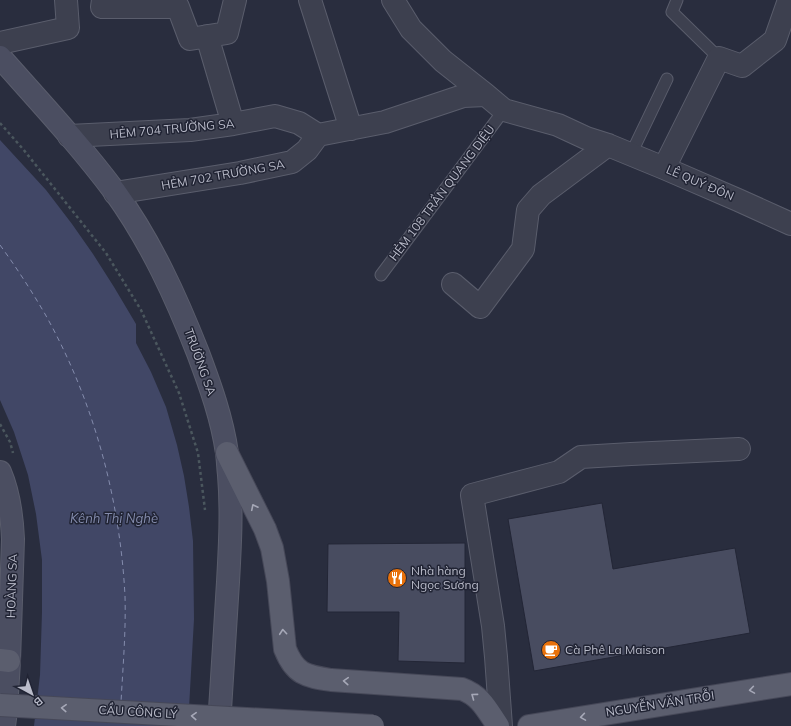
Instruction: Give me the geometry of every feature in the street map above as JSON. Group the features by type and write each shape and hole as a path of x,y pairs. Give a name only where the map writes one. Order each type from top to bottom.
{"main road":[{"path":"227,453 272,548 278,581 285,649 294,665 304,674 314,678 462,689 479,698 500,726"},
{"name":"NGUYỄN VĂN TRỖI","path":"528,726 791,684"},
{"name":"CẦU CÔNG LÝ","path":"0,704 373,726"}],"street":[{"path":"0,43 68,28 66,0"},
{"path":"103,0 102,7 178,6 190,38 228,33 235,0"},
{"path":"310,0 351,128"},
{"path":"393,0 412,29 443,61 504,110 558,125 586,138 608,145"},
{"path":"664,168 719,58 742,66 776,40 789,0"},
{"path":"207,36 233,124"},
{"name":"TRƯỜNG SA","path":"0,57 94,166 137,225 156,259 188,327 213,395 227,453 231,535 219,726"},
{"path":"318,134 385,122 463,96 486,95"},
{"name":"HẺM 704 TRƯỜNG SA","path":"69,136 190,130 275,116 300,123 318,134"},
{"name":"HẺM 702 TRƯỜNG SA","path":"115,193 240,173 292,162 307,150 318,134"},
{"path":"453,284 480,307 523,249 528,210 541,195 608,145"},
{"name":"LÊ QUÝ ÐÔN","path":"608,145 791,224"},
{"path":"500,726 493,626 472,495 559,472 581,457 740,449"},
{"name":"HOÀNG SA","path":"0,472 12,519 13,539 5,661 6,711 4,726"}],"lane":[{"path":"677,0 672,12 719,58"},
{"path":"631,154 667,78"},
{"name":"HẺM 108 TRẦN QUANG DIỆU","path":"381,275 504,110"}],"path":[{"path":"0,123 23,149 106,253 141,310 179,393 198,453 205,513"}],"water":[{"name":"Kênh Thị Nghè","path":"0,140 46,190 72,224 114,287 136,324 136,343 151,372 166,407 184,476 193,541 194,619 188,726 34,726 40,675 42,560 36,514 28,475 14,432 0,400"}],"building":[{"path":"602,503 613,569 735,548 750,633 534,671 508,519"},
{"name":"Nhà hàng Ngọc Sương","path":"465,543 465,663 398,661 399,612 327,612 328,544"}],"ferry route":[{"path":"0,245 18,270 45,314 62,347 77,380 101,450 117,523 125,596 125,635 121,702"}],"place":[{"name":"Nhà hàng Ngọc Sương","path":"397,578"},
{"name":"Cà Phê La Maison","path":"551,650"}]}
